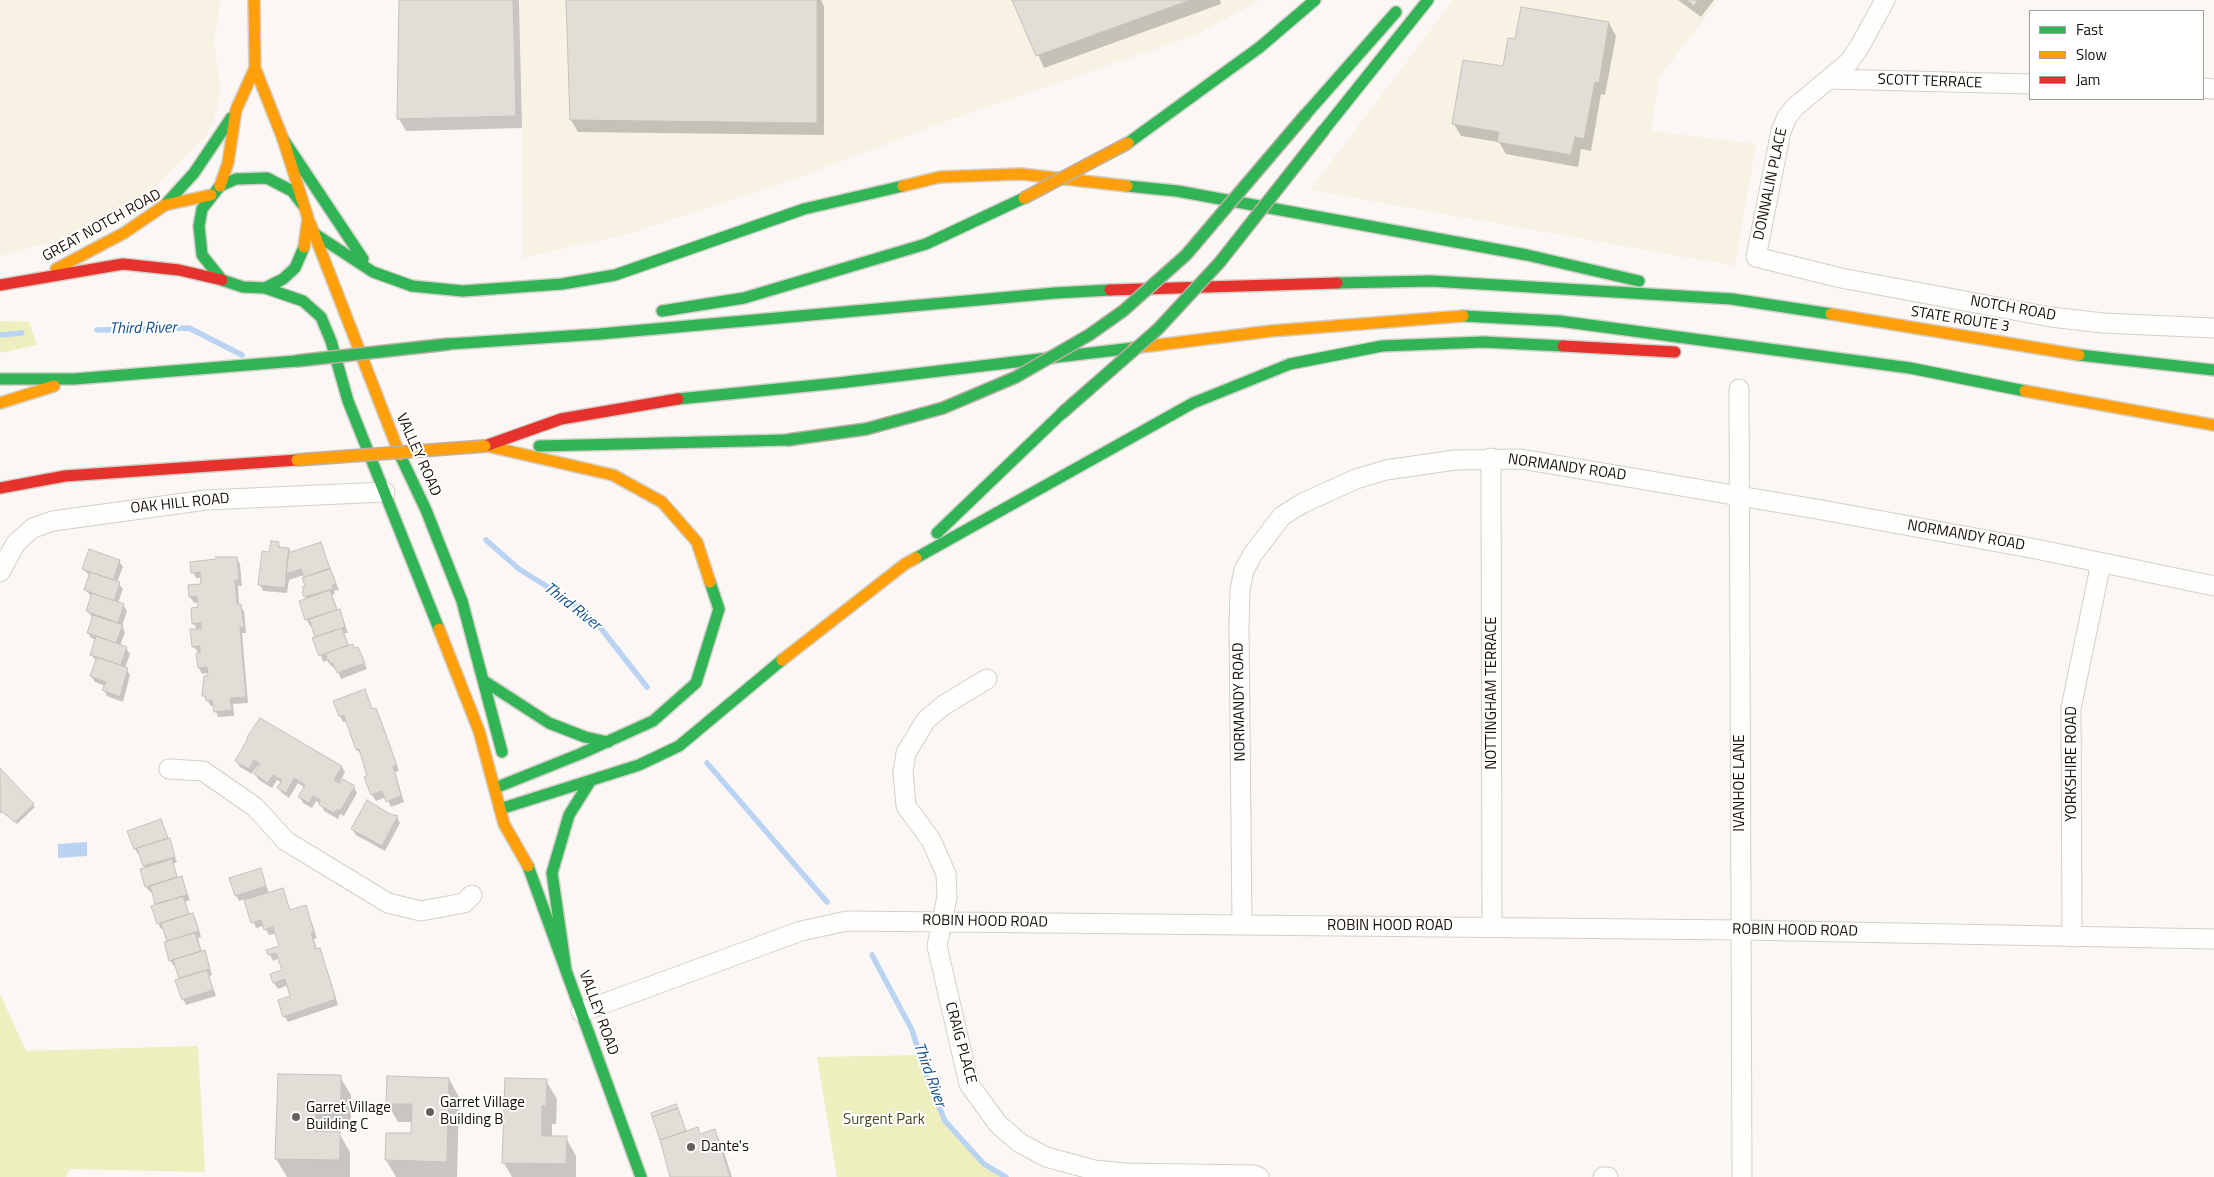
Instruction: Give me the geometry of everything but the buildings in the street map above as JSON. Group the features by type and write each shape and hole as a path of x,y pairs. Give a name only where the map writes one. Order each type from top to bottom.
{"main road":[{"name":"VALLEY ROAD","path":"254,0 255,68 283,140 302,204 404,466 426,510 462,601 518,808"},
{"path":"646,313 744,298 926,244 1024,198 1128,143 1260,47 1315,0"},
{"path":"0,488 65,476 485,446 787,440 866,429 943,408 1016,377 1075,344 1123,311 1186,255 1306,114 1407,0"},
{"path":"500,809 518,808 591,780 639,765 679,746 833,618 905,564 1061,414 1158,329 1220,262 1428,0"},
{"name":"VALLEY ROAD","path":"220,186 228,163 236,110 255,68"},
{"path":"165,205 194,173 236,110"},
{"path":"283,140 373,272"},
{"path":"315,234 373,272 412,286 463,291 562,284 615,275 804,209 940,177 1020,174 1177,191 1527,255 1701,296"},
{"path":"302,204 292,191 266,178 236,179 220,186 211,195 202,209 199,240 202,255 222,280 243,287 264,288 283,279 295,268 303,251 308,218"},
{"name":"GREAT NOTCH ROAD","path":"38,279 124,233 165,205 211,195"},
{"name":"GREAT NOTCH ROAD","path":"0,285 123,264 179,270 222,280"},
{"path":"0,379 74,379 296,361 449,344 599,334 1055,293 1191,286 1431,282 1701,296"},
{"name":"VALLEY ROAD","path":"264,288 303,301 321,317 331,341 348,401 479,731 504,824 526,861 641,1177"},
{"name":"STATE ROUTE 3","path":"1701,296 1964,335 2101,359 2214,370"},
{"path":"485,446 561,419 696,396 838,383 1271,331 1474,315 1559,321 1910,368 2210,425"},
{"path":"449,344 587,322"},
{"path":"905,564 1193,403 1290,364 1382,346 1483,342 1672,353 1718,342"},
{"path":"0,403 74,379"},
{"path":"485,446 613,474 662,502 697,542 719,609 696,683 653,721 608,742 508,773 495,788"},
{"path":"484,681 549,723 585,737 608,742"},
{"path":"566,970 552,872 569,815 591,780"},
{"name":"VALLEY ROAD","path":"524,835 526,861"}],"street":[{"name":"DONNALIN PLACE","path":"1756,257 1781,130 1795,107 1849,62 1885,0"},
{"name":"SCOTT TERRACE","path":"1829,79 2029,84"},
{"name":"NOTCH ROAD","path":"1756,257 1841,278 2051,317 2103,323 2214,328"},
{"name":"IVANHOE LANE","path":"1739,389 1742,1177"},
{"name":"NORMANDY ROAD","path":"1242,925 1239,626 1240,590 1244,570 1252,554 1282,516 1303,503 1330,491 1386,470 1491,458 1522,459 2036,549 2214,586"},
{"name":"NOTTINGHAM TERRACE","path":"1491,458 1492,927"},
{"name":"OAK HILL ROAD","path":"0,572 16,543 33,528 53,521 206,500 384,492"},
{"name":"YORKSHIRE ROAD","path":"2072,937 2071,708 2101,564"},
{"name":"CRAIG PLACE","path":"987,679 944,704 932,715 914,737 906,754 903,772 906,806 931,840 946,874 947,897 937,946 941,970 969,1084 998,1124 1020,1143 1046,1157 1094,1170 1125,1173 1254,1175 1260,1177"},
{"path":"170,769 202,771 255,807 286,841 388,904 421,911 464,903 472,895"},
{"name":"ROBIN HOOD ROAD","path":"581,1012 801,931 847,921 1741,930 2214,938"},
{"path":"1603,1177 1608,1177"}],"shaded area":[{"path":"0,0 221,0 214,42 221,89 214,121 204,138 148,194 76,236 0,256"},
{"path":"520,0 1260,0 1196,35 944,122 784,183 631,233 523,258"},
{"path":"1453,0 1719,0 1659,77 1651,131 1756,144 1735,266 1310,190"}],"green space":[{"path":"0,321 29,322 37,345 0,353"},
{"path":"0,994 26,1051 198,1046 205,1172 69,1169 66,1177 0,1177"},
{"name":"Surgent Park","path":"920,1055 945,1121 984,1164 1006,1177 837,1177 817,1057"}],"water":[{"path":"87,842 87,856 58,858 58,844"}],"waterway":[{"name":"Third River","path":"97,330 189,328 242,355"},
{"name":"Third River","path":"0,335 22,333"},
{"name":"Third River","path":"486,540 519,569 559,594 596,622 647,687"},
{"name":"Third River","path":"707,763 827,902"},
{"name":"Third River","path":"872,955 912,1030 926,1075 945,1121 984,1164 1006,1177"}],"traffic: fast":[{"path":"1128,143 1260,47 1315,0"},
{"path":"1324,130 1428,0"},
{"path":"1306,114 1396,12"},
{"path":"787,440 866,429 943,408 1016,377 1089,335 1123,311 1186,255 1306,114"},
{"path":"165,205 194,173 231,118"},
{"path":"1061,414 1158,329 1220,262 1324,130"},
{"path":"283,139 363,259"},
{"path":"302,204 292,191 267,178 236,179 220,186 202,209 199,226 202,255 222,280 243,287 265,288 283,279 295,268 304,247"},
{"path":"315,234 373,272 412,286 463,291 562,284 615,275 804,209 903,186"},
{"path":"1127,186 1177,191 1527,255 1639,281"},
{"path":"662,311 744,298 926,244 1024,198"},
{"path":"1337,283 1431,281 1732,299 1831,314"},
{"path":"265,288 303,301 321,317 331,341 348,401 439,629"},
{"path":"449,344 599,334 1055,293 1110,290"},
{"path":"1463,316 1559,321 1910,368 2025,391"},
{"path":"916,558 1193,403 1290,364 1382,346 1483,342 1563,346"},
{"path":"296,361 449,344"},
{"path":"678,399 838,383 1133,348"},
{"path":"2079,355 2214,370"},
{"path":"0,379 74,379 296,361"},
{"path":"937,533 1061,414"},
{"path":"539,446 787,440"},
{"path":"400,455 426,510 462,601 502,752"},
{"path":"495,788 580,754 653,721 696,683 719,609 710,582"},
{"path":"500,809 639,765 679,746 782,660"},
{"path":"484,681 549,723 585,737 608,742"},
{"path":"566,970 552,873 569,815 591,780"},
{"path":"528,866 641,1177"}],"traffic: slow":[{"path":"220,186 228,163 236,110 255,68 254,0"},
{"path":"255,68 283,139 308,218 304,247"},
{"path":"1024,198 1128,143"},
{"path":"903,186 940,177 1021,174 1127,186"},
{"path":"56,269 124,233 165,205 211,195"},
{"path":"310,223 400,455"},
{"path":"1831,314 2079,355"},
{"path":"1133,348 1271,331 1463,316"},
{"path":"0,403 54,386"},
{"path":"2025,391 2214,425"},
{"path":"297,460 485,446"},
{"path":"487,446 613,475 662,502 697,542 710,582"},
{"path":"782,660 905,564 916,558"},
{"path":"439,629 479,731 504,824 528,866"}],"traffic: jam":[{"path":"0,285 123,264 179,270 222,280"},
{"path":"1110,290 1337,283"},
{"path":"1563,346 1675,352"},
{"path":"485,446 561,419 678,399"},
{"path":"0,488 65,476 297,460"}],"place":[{"name":"Garret Village Building B","path":"430,1112"},
{"name":"Garret Village Building C","path":"296,1117"},
{"name":"Dante's","path":"691,1147"}]}
